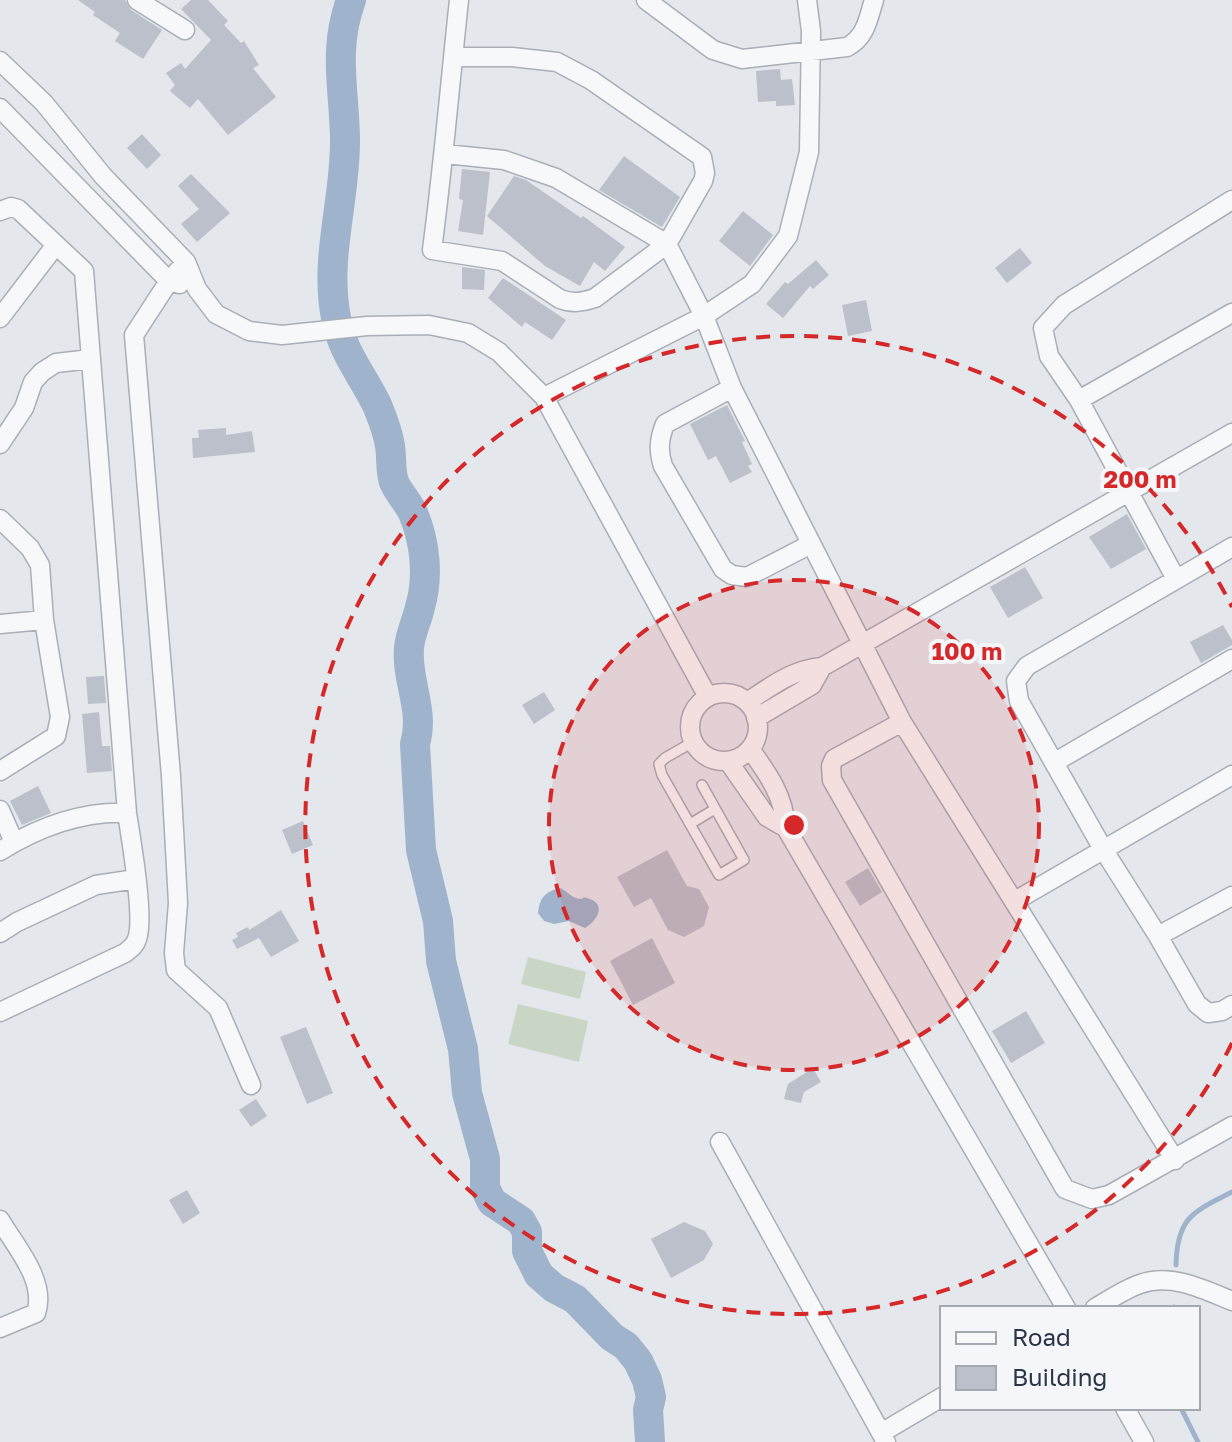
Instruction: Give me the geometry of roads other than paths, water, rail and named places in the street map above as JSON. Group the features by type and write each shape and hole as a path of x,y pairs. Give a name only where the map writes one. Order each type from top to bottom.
{"street":[{"path":"137,0 185,30"},
{"path":"453,57 512,57 557,62 591,80 702,157 703,181 667,244 595,298 569,303 502,261 432,250 445,154 453,57 459,0"},
{"path":"646,0 713,50 742,59 847,47 857,42 864,33 874,0"},
{"path":"544,397 704,316 752,284 788,236 809,152 811,52 807,0"},
{"path":"0,61 44,103 103,176 186,262 197,289 216,314 249,331 282,335 367,326 429,325 468,333 499,352 544,397 708,697"},
{"path":"0,108 169,281 197,289"},
{"path":"56,164 77,143"},
{"path":"445,154 504,160 556,178 667,244 704,316 732,388 902,722 1175,1160"},
{"path":"1176,579 1079,400 1049,356 1043,328 1064,305 1232,200"},
{"path":"0,211 11,207 18,209 84,271 139,929 132,948 0,1012"},
{"path":"0,318 55,246"},
{"path":"186,262 169,281 134,335 171,776 178,903 174,953 176,970 218,1008 251,1085"},
{"path":"1079,400 1232,313"},
{"path":"0,444 24,408 33,382 42,372 56,363 91,359"},
{"path":"732,388 665,424 658,451 663,466 723,569 732,575 747,577 811,544"},
{"path":"752,710 812,685 822,667 1232,433"},
{"path":"0,519 30,548 40,565 44,620 60,717 59,730 51,741 0,771"},
{"path":"1232,547 1027,666 1016,681 1019,701 1103,849 1203,1011 1215,1013 1232,1005"},
{"path":"0,624 44,620"},
{"path":"1055,762 1232,659"},
{"path":"728,693 752,710 756,740 736,759 707,758 693,742 690,721 693,711 708,697 728,693"},
{"path":"902,722 834,759 832,780 1065,1189 1092,1199 1109,1195 1232,1126"},
{"path":"750,749 777,790 785,810 786,828 1065,1306"},
{"path":"728,761 767,817 786,828"},
{"path":"1015,901 1232,775"},
{"path":"0,810 7,847 80,815 127,813"},
{"path":"0,933 96,885 136,879"},
{"path":"1158,936 1232,896"},
{"path":"720,1142 884,1438 940,1398"},
{"path":"0,1220 34,1277 40,1303 36,1313 0,1328"},
{"path":"1099,1306 1140,1284 1164,1280 1188,1283 1232,1301"},
{"path":"1126,1410 1144,1442"}],"lane":[{"path":"693,742 659,764 662,775 719,875 744,860 702,785"},
{"path":"690,824 715,809"}],"water":[{"path":"560,888 574,897 590,899 598,905 596,918 585,928 569,921 554,924 544,921 538,913 547,894"}],"waterway":[{"path":"351,0 342,35 345,138 332,273 333,295 343,342 381,414 391,450 394,482 413,513 423,547 423,595 410,643 409,660 418,719 415,744 421,850 438,921 441,961 463,1049 467,1093 485,1159 485,1188 492,1202 521,1221 527,1232 527,1251 539,1275 554,1288 575,1299 638,1361 651,1397 648,1410 650,1442"},
{"path":"1176,1265 1180,1236 1190,1218 1232,1192"},
{"path":"1182,1410 1198,1442"}]}
